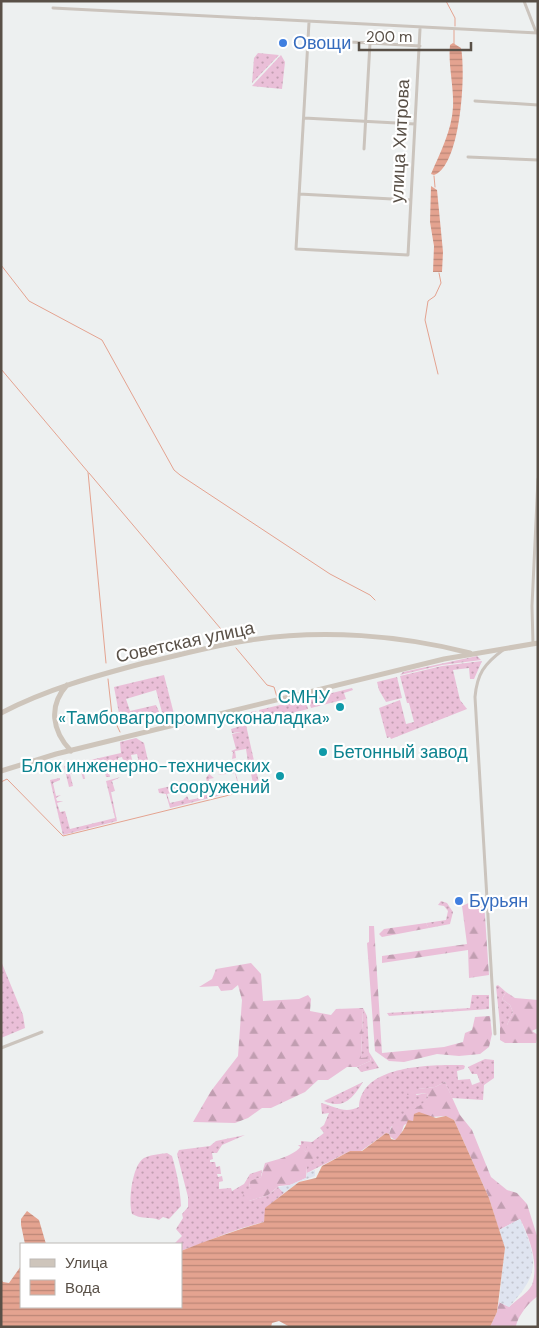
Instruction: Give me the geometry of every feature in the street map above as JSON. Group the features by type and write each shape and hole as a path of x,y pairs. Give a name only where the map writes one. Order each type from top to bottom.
{"main road":[{"name":"Советская улица","path":"1,713 67,685 221,645 297,636 359,636 418,644 470,654"},
{"path":"1,771 71,751 470,654 536,644"},
{"path":"67,685 59,694 54,708 59,736 71,751"}],"street":[{"path":"53,8 420,29 537,33 524,1"},
{"path":"309,22 300,194 411,200"},
{"name":"улица Хитрова","path":"300,194 296,249 408,255 420,29"},
{"path":"308,40 420,46"},
{"path":"364,149 370,43"},
{"path":"475,101 538,105"},
{"path":"304,118 415,124"},
{"path":"468,157 538,160"},
{"path":"536,644 532,606 538,480"},
{"path":"495,1034 475,697 476,681 480,671 487,662 503,650"},
{"path":"1,1048 42,1032"}],"green space":[{"path":"258,53 279,55 252,83 254,58"},
{"path":"281,55 285,62 282,89 252,86"},
{"path":"477,656 481,660 442,665 400,675 403,672"},
{"path":"482,661 474,679 470,679 469,668 453,670 460,700 467,709 391,739 390,737 387,738 379,708 400,700 406,724 414,722 400,676 442,666"},
{"path":"164,675 174,714 163,716 156,690 126,699 130,711 156,705 161,716 121,724 114,687"},
{"path":"397,677 402,698 386,702 377,682"},
{"path":"352,688 353,690 344,693 346,699 311,708 308,699"},
{"path":"305,699 308,709 261,721 259,710"},
{"path":"256,711 259,721 246,725 261,792 255,794 249,763 234,765 248,762 246,749 235,751 236,758 232,759 233,752 231,751 236,749 232,734 241,732 232,733 231,729 241,726 239,716 232,716"},
{"path":"136,738 144,743 148,768 140,768 137,754 131,755 134,769 132,771 130,765 125,766 122,757 108,762 110,777 106,777 103,763 83,768 85,779 83,779 81,771 70,774 73,786 69,787 64,766 121,753 120,742"},
{"path":"235,771 240,788 245,787 245,789 170,808 166,794 159,793 158,789 176,785 178,791 167,794 170,803 183,800 187,796 189,800 200,798 199,794 208,792 210,795 206,778 209,774 214,778 209,779 212,795 213,793 233,790 237,787 239,789 235,773 217,775"},
{"path":"121,777 112,781 115,791 111,792 117,821 63,835 50,780 60,778 60,780 53,783 56,796 61,795 56,798 57,801 63,801 57,803 60,812 65,811 70,829 115,818 106,781"},
{"path":"441,901 447,903 453,912 450,924 429,928 426,923 446,920 448,911 444,906 438,905"},
{"path":"473,901 484,902 489,975 469,978 468,950 382,963 382,956 467,944 462,906"},
{"path":"426,923 429,928 382,937 379,934 384,929"},
{"path":"369,926 374,926 382,1053 444,1047 463,1042 465,1033 472,1030 475,1017 490,1016 492,1034 489,1047 480,1054 459,1056 437,1054 404,1062 389,1061 375,1051 367,943 369,942"},
{"path":"1,961 23,1015 25,1028 1,1038"},
{"path":"251,963 261,974 263,1001 299,999 308,995 311,999 310,1011 331,1015 336,1009 363,1008 361,1058 371,1057 370,1061 357,1067 347,1067 328,1080 318,1080 305,1092 271,1108 262,1108 248,1118 235,1123 193,1122 211,1091 238,1056 242,1000 238,985 232,990 221,991 218,986 199,987 212,979 216,969"},
{"path":"498,985 506,992 502,999 510,1005 513,1012 507,1025 500,1025 496,986"},
{"path":"506,992 515,998 538,1000 538,1028 532,1031 538,1035 536,1043 505,1043 500,1040 500,1025 507,1025 513,1012 510,1005 502,999"},
{"path":"472,995 489,995 489,1009 389,1016 387,1013 470,1008"},
{"path":"363,1008 367,1016 369,1052 379,1068 361,1072 357,1067 370,1061 371,1058 361,1058"},
{"path":"485,1059 494,1060 494,1078 484,1085 483,1100 452,1098 445,1082 435,1087 418,1089 416,1095 427,1093 428,1098 422,1106 391,1127 389,1134 386,1133 361,1151 350,1151 307,1173 307,1150 306,1152 298,1145 301,1145 301,1141 312,1142 324,1133 320,1128 324,1125 329,1113 322,1114 321,1103 340,1109 354,1109 359,1107 363,1093 372,1082 400,1070 417,1067 463,1065 465,1066 464,1069 457,1071 458,1080 470,1079 472,1085 480,1082 477,1074 472,1074 468,1067"},
{"path":"363,1082 356,1093 347,1101 337,1104 324,1101"},
{"path":"445,1082 460,1115 472,1130 491,1177 507,1190 517,1193 527,1204 538,1239 538,1296 524,1310 516,1327 490,1327 497,1312 499,1302 509,1307 532,1285 534,1260 520,1219 499,1230 489,1198 454,1120 446,1116 414,1118 413,1121 404,1125 400,1137 395,1140 389,1136 391,1129 399,1119 428,1098 427,1093 407,1095 409,1090 435,1087"},
{"path":"245,1135 222,1145 217,1153 212,1153 213,1159 210,1162 215,1162 216,1167 220,1166 221,1174 217,1174 218,1177 222,1176 223,1181 219,1182 219,1189 231,1188 232,1191 244,1184 250,1174 262,1170 261,1177 250,1182 249,1188 252,1189 249,1201 268,1195 278,1187 284,1193 266,1208 264,1222 233,1231 182,1251 182,1243 175,1243 182,1236 176,1229 183,1218 182,1214 188,1207 188,1197 177,1154 179,1150 210,1146 216,1141"},
{"path":"312,1144 316,1154 307,1167 306,1178 290,1185 279,1186 268,1195 249,1201 241,1200 244,1193 251,1189 249,1188 250,1181 261,1177 265,1163 290,1155 301,1146 306,1152 307,1146"},
{"path":"167,1153 172,1156 174,1162 181,1206 169,1219 163,1217 159,1220 132,1214 130,1202 136,1168 146,1157"}],"sand":[{"path":"315,1170 315,1176 299,1182 284,1193 278,1187 290,1185 306,1178 307,1173"},
{"path":"520,1219 531,1246 533,1267 526,1285 509,1307 499,1302 505,1248 499,1230"}],"water":[{"path":"453,43 461,48 463,77 460,117 450,155 443,168 434,175 431,174 445,141 452,116 450,45"},
{"path":"431,186 437,190 443,252 442,272 433,272 434,246 430,222"},
{"path":"419,1112 436,1118 446,1116 454,1120 489,1198 505,1248 497,1312 490,1327 290,1327 279,1321 272,1323 271,1327 1,1327 1,1279 3,1282 9,1283 20,1267 20,1308 182,1308 182,1251 264,1222 265,1208 299,1182 316,1178 322,1166 350,1151 362,1151 386,1133 389,1134 391,1139 395,1140 408,1120 413,1121 414,1114"},
{"path":"27,1211 39,1220 46,1243 25,1243 21,1219"}],"waterway":[{"path":"446,1 455,18 455,26"},
{"path":"454,30 454,44"},
{"path":"434,176 435,187"},
{"path":"1,265 29,301 102,340 174,470 330,574 370,595 375,600"},
{"path":"438,374 425,320 428,301 435,296 441,283 439,273"},
{"path":"1,369 88,472 106,663"},
{"path":"89,473 226,635"},
{"path":"236,648 267,685 274,687 277,697"},
{"path":"108,679 112,715 120,732"},
{"path":"1,782 7,779 63,836 258,788"}],"place":[{"name":"Овощи","path":"283,43"},
{"name":"СМНУ «Тамбовагропромпусконаладка»","path":"340,707"},
{"name":"Бетонный завод","path":"323,752"},
{"name":"Блок инженерно-технических сооружений","path":"280,776"},
{"name":"Бурьян","path":"459,901"}]}
